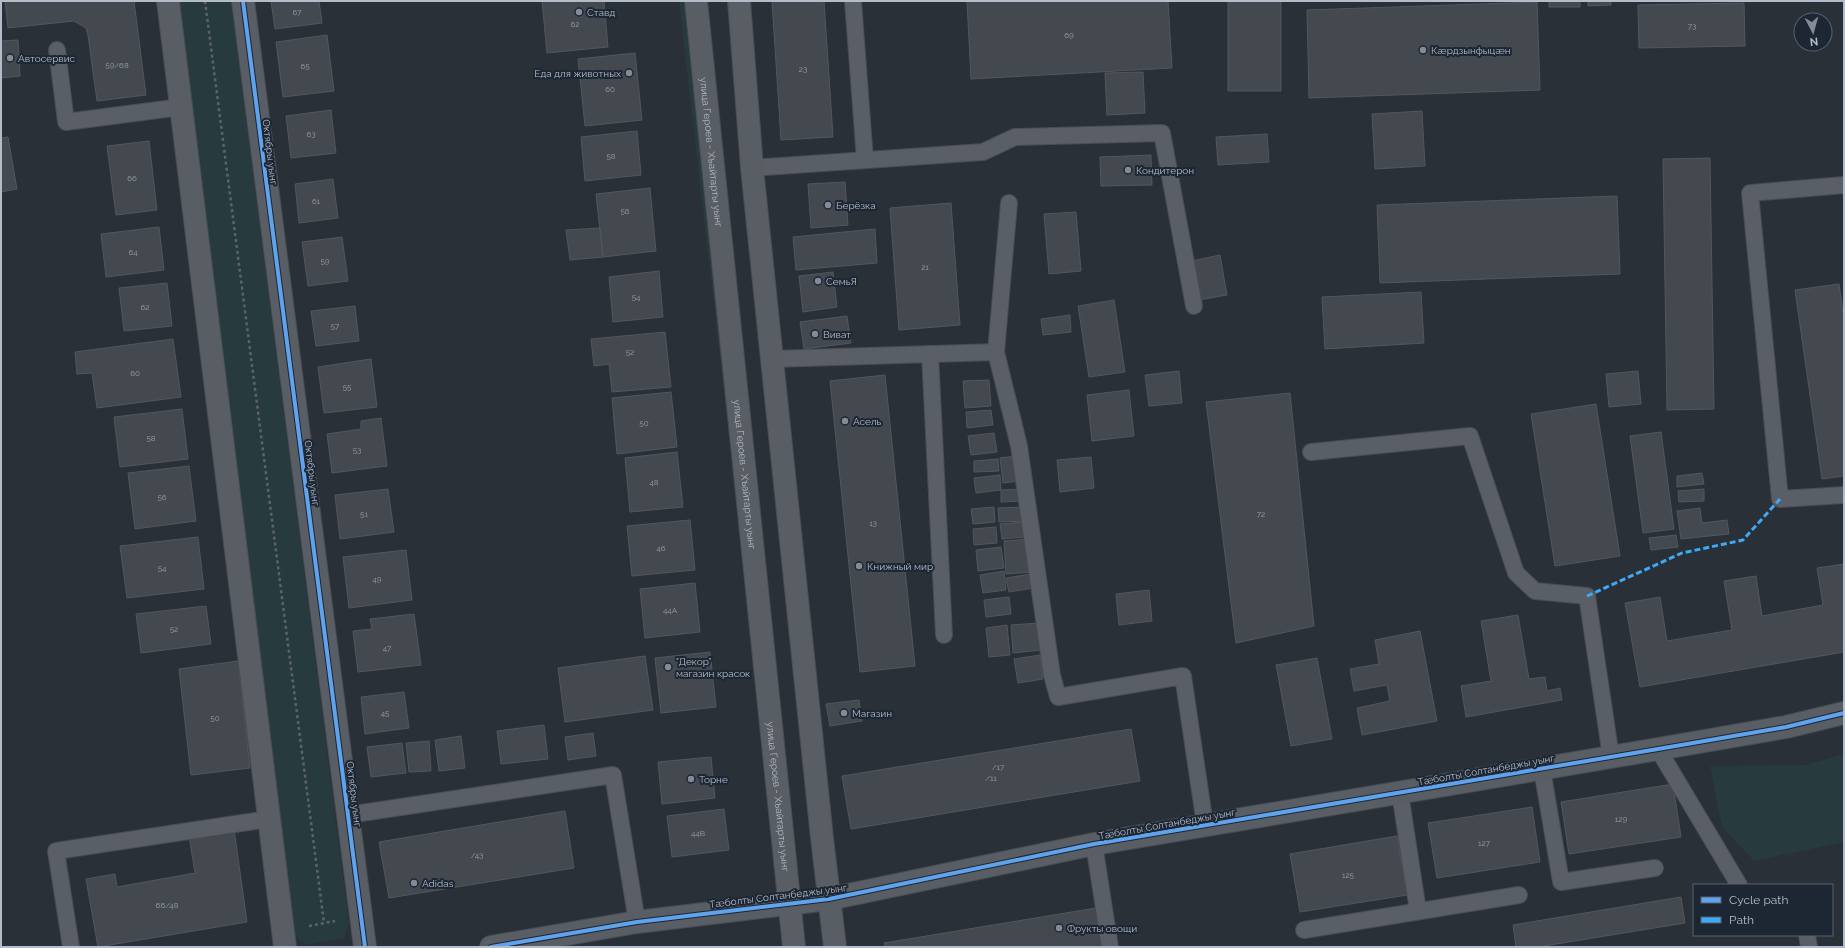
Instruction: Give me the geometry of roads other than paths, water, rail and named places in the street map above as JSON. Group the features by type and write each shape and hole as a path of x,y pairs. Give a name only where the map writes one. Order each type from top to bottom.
{"street":[{"path":"168,1 284,938"},
{"name":"Октябры уынг","path":"243,1 365,947"},
{"name":"улица Героев - Хъайтарты уынг","path":"696,1 794,947"},
{"path":"739,1 752,168 822,838 835,947"},
{"name":"Тæболты Солтанбеджы уынг","path":"492,947 544,943 637,922 829,899 1094,844 1786,727 1844,713"}],"lane":[{"path":"853,1 865,160"},
{"path":"57,50 66,122 181,107"},
{"path":"752,168 983,152 1015,137 1162,133 1194,306"},
{"path":"1844,185 1750,193 1780,499 1844,495"},
{"path":"1008,204 996,352 1019,446 1052,674 1058,697 1183,676 1205,825"},
{"path":"772,359 996,352"},
{"path":"930,354 944,635"},
{"path":"1311,452 1470,436 1516,573 1535,591 1587,596 1611,757"},
{"path":"1658,749 1738,884"},
{"path":"1542,769 1561,882 1655,868"},
{"path":"348,815 613,775 637,922"},
{"path":"1400,793 1418,911"},
{"path":"71,947 56,851 269,819"},
{"path":"1094,844 1110,947"},
{"path":"1304,930 1519,895"},
{"path":"1807,936 1809,947"}],"place":[{"name":"Ставд","path":"579,12"},
{"name":"Кæрдзынфыцæн","path":"1423,50"},
{"name":"Автосервис","path":"10,58"},
{"name":"Еда для животных","path":"629,73"},
{"name":"Кондитерон","path":"1128,170"},
{"name":"Берёзка","path":"828,205"},
{"name":"СемьЯ","path":"818,281"},
{"name":"Виват","path":"815,334"},
{"name":"Асель","path":"845,421"},
{"name":"Книжный мир","path":"859,566"},
{"name":"\"Декор\" магазин красок","path":"668,667"},
{"name":"Магазин","path":"844,713"},
{"name":"Торне","path":"691,779"},
{"name":"Adidas","path":"414,883"},
{"name":"Фрукты овощи","path":"1059,928"}]}
